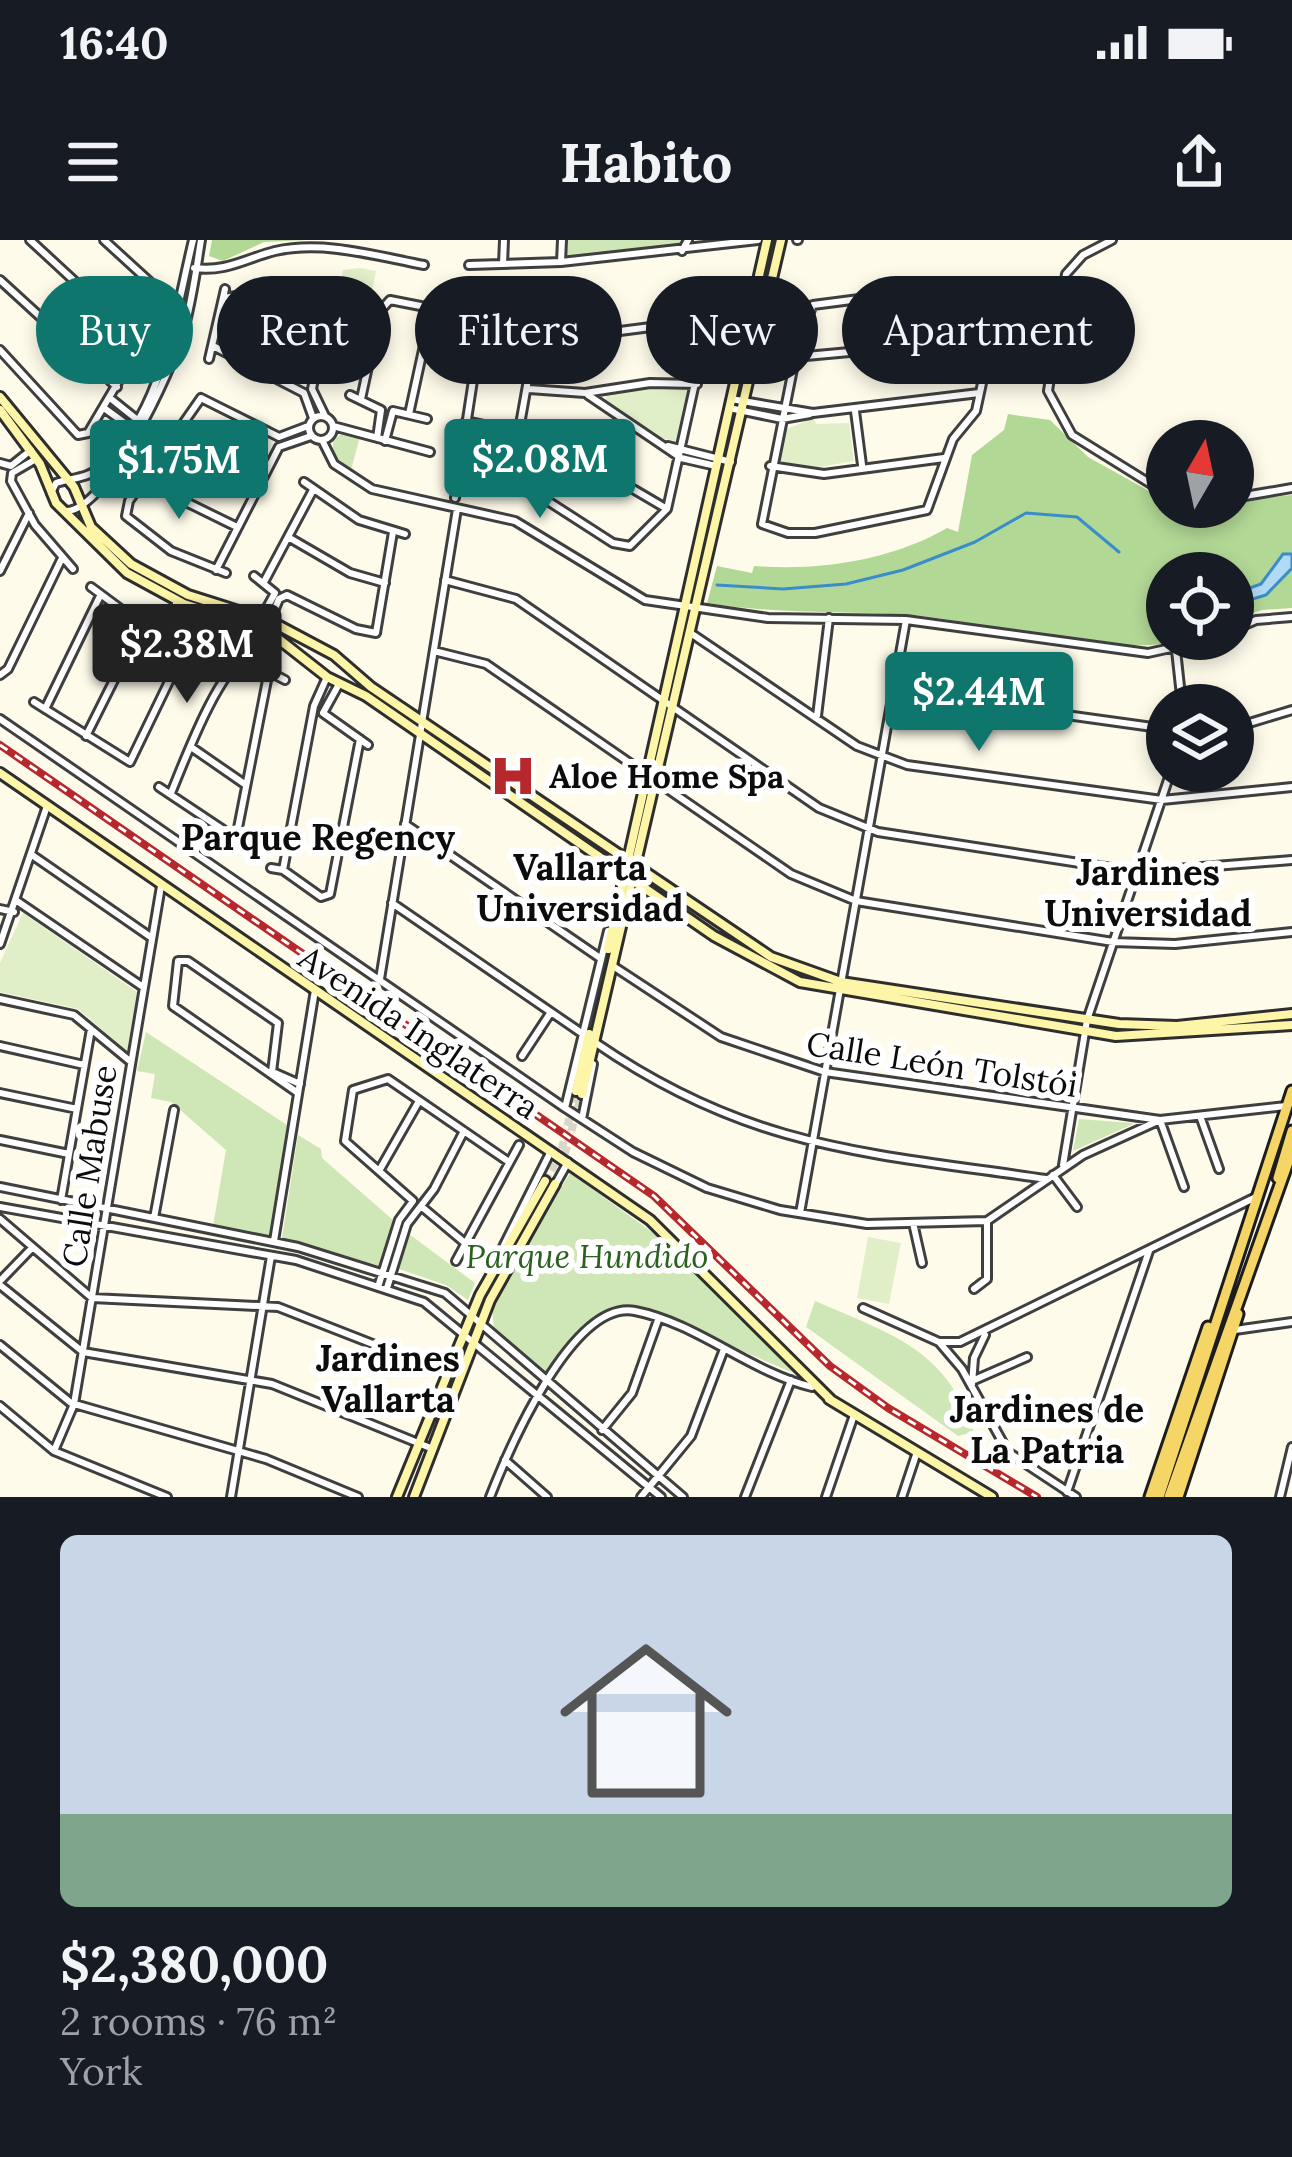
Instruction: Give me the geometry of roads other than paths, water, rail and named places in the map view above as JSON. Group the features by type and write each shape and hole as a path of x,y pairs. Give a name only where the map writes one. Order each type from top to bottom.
{"main road":[{"path":"1155,1497 1211,1319 1232,1273 1292,1090"},
{"path":"1279,1190 1280,1163 1292,1131"},
{"path":"1173,1497 1292,1151"},
{"path":"1173,1497 1234,1330 1246,1277"}],"street":[{"path":"30,240 69,276"},
{"path":"104,240 144,276"},
{"path":"185,276 197,240"},
{"path":"193,290 197,240"},
{"path":"503,264 504,240"},
{"path":"561,262 562,240"},
{"path":"682,251 688,240"},
{"path":"469,265 561,262 763,240 717,463 623,866 578,1095"},
{"path":"578,1095 657,782 781,240"},
{"path":"1112,240 1083,254 1066,274 1048,391 1072,435 1146,481"},
{"path":"186,267 226,271 276,251 318,247 424,265"},
{"path":"0,280 117,387"},
{"path":"361,399 380,310 397,297 415,300"},
{"path":"208,359 217,329"},
{"path":"213,346 217,348"},
{"path":"0,350 70,431 88,433 118,384"},
{"path":"529,389 585,393 646,383"},
{"path":"51,495 56,483 100,469 152,397 156,384"},
{"path":"61,509 82,506 158,384"},
{"path":"285,384 304,393 311,436"},
{"path":"313,384 333,426 430,452"},
{"path":"409,414 416,384"},
{"path":"454,498 472,384"},
{"path":"519,430 530,384"},
{"path":"458,475 537,494 622,547 668,509 698,384"},
{"path":"790,384 762,524 788,533 815,533 927,510 944,458 976,411 981,384"},
{"path":"585,393 664,446 732,466"},
{"path":"745,406 782,419 979,393"},
{"path":"350,394 381,410 381,440"},
{"path":"0,397 61,509 127,572 177,602 264,624 327,677 421,728 750,958 840,987 1084,1031 1162,1037 1292,1025"},
{"path":"110,398 136,418"},
{"path":"226,573 158,543 126,516 149,473 203,398 279,437 325,416"},
{"path":"730,403 813,413"},
{"path":"104,409 130,427"},
{"path":"0,410 68,480 91,527 149,576 330,653 421,728"},
{"path":"854,411 862,465"},
{"path":"381,440 391,413 427,419"},
{"path":"466,421 519,430 564,446 668,509"},
{"path":"322,440 333,426"},
{"path":"176,433 260,484"},
{"path":"216,570 279,447 311,436 322,440 334,464 372,489 514,521 631,595 756,617 906,620 1146,653"},
{"path":"0,463 11,466 34,454"},
{"path":"34,454 11,476 28,513 73,568"},
{"path":"770,466 824,474 862,465 944,458"},
{"path":"149,473 186,502 238,527"},
{"path":"304,482 359,520 405,534"},
{"path":"1254,494 1292,488"},
{"path":"268,584 313,490"},
{"path":"380,980 457,509"},
{"path":"0,572 28,513"},
{"path":"264,624 279,599 287,595 374,634 393,532"},
{"path":"288,537 350,573 385,583"},
{"path":"0,674 8,669 62,558"},
{"path":"249,659 274,596 268,584 254,576"},
{"path":"446,580 517,599 819,808 868,830 1138,872 1292,860"},
{"path":"91,586 143,622 170,632 177,602"},
{"path":"45,709 100,596"},
{"path":"190,606 177,629 203,643"},
{"path":"1254,621 1292,617"},
{"path":"816,718 830,618"},
{"path":"800,1214 906,620"},
{"path":"86,737 143,622"},
{"path":"692,634 881,757 1162,800 1292,787"},
{"path":"159,787 232,835 239,829 267,669 278,637"},
{"path":"34,702 130,761 190,640"},
{"path":"224,648 285,680"},
{"path":"434,651 479,660 790,874 856,902 1113,942 1175,944 1292,932"},
{"path":"316,668 319,654 330,653"},
{"path":"171,793 236,662 249,659"},
{"path":"353,671 322,711 368,745"},
{"path":"283,870 314,706 327,677"},
{"path":"893,691 1146,727"},
{"path":"302,700 314,706"},
{"path":"1254,722 1292,710"},
{"name":"Avenida Inglaterra","path":"0,719 565,1108 684,1178 744,1201 867,1224 987,1220"},
{"path":"271,868 283,870 318,896 330,894 359,739"},
{"path":"191,747 246,785"},
{"name":"Avenida Inglaterra","path":"0,773 670,1237 831,1400"},
{"path":"1063,1168 1084,1031 1165,792"},
{"path":"0,944 47,806"},
{"path":"405,824 600,958"},
{"path":"32,855 152,938"},
{"name":"Calle Mabuse","path":"54,1451 74,1404 161,886"},
{"path":"17,902 143,988"},
{"path":"392,903 583,1034"},
{"path":"0,909 14,912"},
{"path":"582,1119 578,1095 583,1034 612,920"},
{"path":"565,1108 578,1095 596,1043 620,929"},
{"path":"272,1072 279,1032 272,1016 188,961 178,961 173,1006 272,1072 299,1089"},
{"name":"Calle León Tolstói","path":"614,966 721,1037 824,1072 1160,1120 1290,1106"},
{"path":"840,987 1157,1026 1292,1014"},
{"path":"274,1241 315,989"},
{"path":"0,999 74,1015 131,1062"},
{"path":"522,1056 551,1012"},
{"path":"61,1200 91,1029"},
{"path":"596,1043 658,1085 708,1109 812,1144 1050,1178 1077,1207"},
{"path":"0,1046 85,1065"},
{"path":"382,1288 399,1220 413,1201 345,1141 352,1090 383,1078 509,1162"},
{"path":"0,1094 77,1109"},
{"path":"380,1171 419,1101"},
{"path":"153,1219 174,1110"},
{"path":"1200,1116 1219,1169"},
{"path":"974,1289 987,1279 987,1220 1063,1168 1160,1120 1184,1187"},
{"path":"386,1274 407,1224 422,1207 464,1131"},
{"path":"0,1140 69,1154"},
{"path":"456,1261 518,1145"},
{"path":"397,1497 480,1295 551,1151"},
{"path":"480,1295 568,1162"},
{"path":"414,1497 486,1311 553,1182 556,1170 543,1169"},
{"path":"0,1187 274,1241 445,1293 683,1497"},
{"path":"1279,1190 1292,1188"},
{"path":"938,1342 987,1332 1257,1196"},
{"path":"0,1207 271,1256 382,1288 440,1311 661,1497"},
{"path":"422,1207 465,1243"},
{"path":"0,1220 92,1298 295,1311 447,1373"},
{"path":"913,1223 922,1263"},
{"path":"30,1250 0,1283 83,1352 287,1389 433,1449"},
{"path":"863,1307 938,1342 972,1384 1008,1452 1071,1494 1149,1251"},
{"path":"231,1497 271,1256"},
{"path":"490,1497 537,1393 604,1316 632,1310 812,1388"},
{"path":"602,1430 632,1393 658,1320"},
{"path":"1234,1330 1292,1322"},
{"path":"972,1384 979,1344 987,1332"},
{"path":"972,1337 979,1344"},
{"path":"0,1346 74,1404 238,1451 358,1497"},
{"path":"641,1497 701,1417 724,1348"},
{"name":"Avenida Inglaterra","path":"787,1357 812,1388 987,1496"},
{"path":"972,1384 1027,1357"},
{"path":"745,1497 791,1380"},
{"path":"0,1406 54,1451 167,1497"},
{"path":"826,1497 854,1414"},
{"path":"1280,1497 1292,1448"},
{"path":"902,1497 917,1452"},
{"path":"505,1460 548,1497"}],"water":[{"path":"1283,554 1292,554 1292,568 1266,595 1254,599 1254,586"}],"waterway":[{"path":"717,585 783,589 846,584 903,570 975,542 1026,513 1077,517 1119,552"}],"tunnel":[{"path":"545,1181 561,1152 576,1091"},
{"path":"558,1177 582,1094"}],"railway":[{"path":"0,745 654,1196 830,1366 888,1408 1037,1497"}],"place":[{"name":"Aloe Home Spa","path":"513,776"}],"district":[{"name":"Parque Regency","path":"318,837"},
{"name":"Vallarta Universidad","path":"580,888"},
{"name":"Jardines Universidad","path":"1148,892"},
{"name":"Jardines Vallarta","path":"388,1378"},
{"name":"Jardines de La Patria","path":"1047,1430"}],"park label":[{"name":"Parque Hundido","path":"587,1256"}]}
